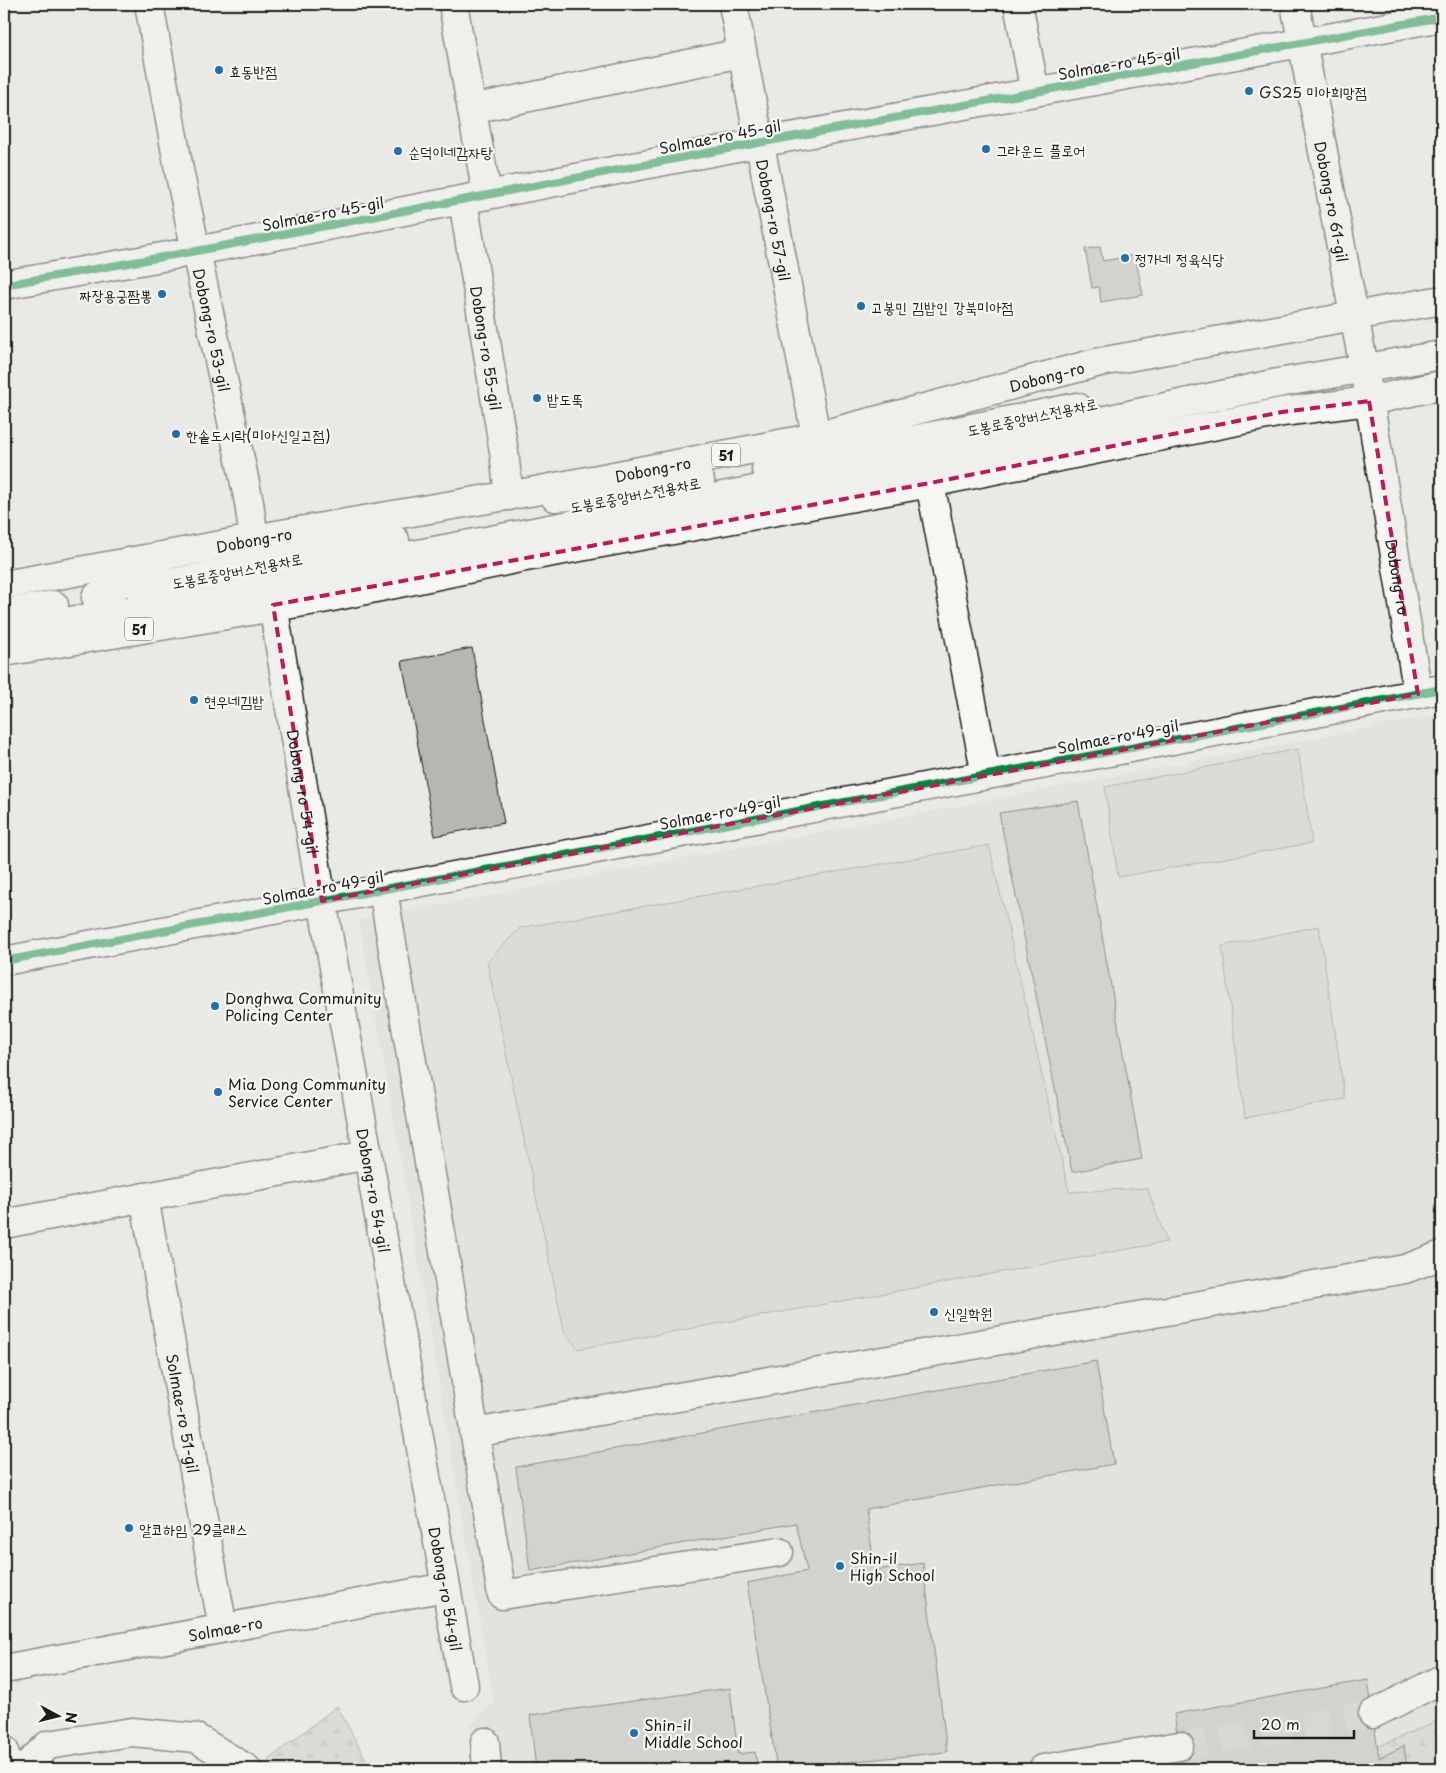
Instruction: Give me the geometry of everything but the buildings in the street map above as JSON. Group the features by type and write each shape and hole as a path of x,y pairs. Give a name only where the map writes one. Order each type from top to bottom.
{"street":[{"name":"Dobong-ro 53-gil","path":"149,4 196,251 249,502 254,540"},
{"name":"Dobong-ro 55-gil","path":"453,4 472,109 475,197 509,496"},
{"name":"Dobong-ro 57-gil","path":"732,4 816,436"},
{"path":"1018,4 1035,92"},
{"name":"Dobong-ro 61-gil","path":"1295,4 1369,401"},
{"name":"Solmae-ro 45-gil","path":"4,285 196,251 758,143 1442,17"},
{"path":"472,109 742,52"},
{"name":"Dobong-ro","path":"4,585 509,496 816,436 1100,362 1442,300"},
{"name":"도봉로중앙버스전용차로","path":"4,613 1362,358 1442,337"},
{"path":"4,633 339,573 371,563 990,445 1278,383 1362,358 1442,356"},
{"name":"51","path":"4,652 274,605 322,599 520,558 930,483 1282,412 1369,401 1442,385"},
{"path":"766,469 876,432 950,401"},
{"name":"Dobong-ro","path":"1369,401 1430,691"},
{"path":"458,505 626,492 700,481"},
{"path":"930,483 986,775"},
{"path":"96,597 123,582 201,549"},
{"path":"4,604 59,604"},
{"name":"Dobong-ro 54-gil","path":"274,605 322,901 464,1686"},
{"name":"Solmae-ro 49-gil","path":"4,961 1430,691"},
{"path":"382,890 502,1595 780,1552"},
{"path":"4,1224 368,1155"},
{"name":"Solmae-ro 51-gil","path":"144,1197 223,1628"},
{"path":"474,1433 1405,1269 1442,1255"},
{"name":"Solmae-ro","path":"4,1669 446,1587"},
{"path":"1373,1714 1442,1679"},
{"path":"23,1769 48,1746 132,1732 196,1738 247,1769"},
{"path":"485,1742 487,1769"},
{"path":"1043,1769 1179,1746"},
{"path":"4,1750 7,1769"}],"highlighted area":[{"path":"1369,401 1418,694 322,901 273,605 930,483 1282,412"}],"shaded area":[{"name":"신일학원","path":"1442,714 1442,1758 1416,1769 470,1769 470,1724 494,1703 359,920"}],"green space":[{"path":"1298,749 1312,843 1118,877 1105,787"},
{"path":"989,845 1069,1192 1147,1188 1167,1242 578,1349 564,1331 487,962 520,928"},
{"path":"1319,926 1345,1099 1245,1118 1222,946"},
{"path":"337,1706 371,1769 275,1769 268,1760"},
{"path":"1442,1719 1442,1769 1326,1769"}],"tunnel":[{"path":"1179,1746 1373,1714"}],"cycle path":[{"path":"4,285 196,251 758,143 1442,17"},
{"path":"4,961 1442,689"}],"place":[{"name":"효동반점","path":"219,70"},
{"name":"GS25 미아희망점","path":"1249,91"},
{"name":"그라운드 플로어","path":"986,149"},
{"name":"순덕이네감자탕","path":"398,151"},
{"name":"정가네 정육식당","path":"1125,258"},
{"name":"짜장용궁짬뽕","path":"162,294"},
{"name":"고봉민 김밥인 강북미아점","path":"861,306"},
{"name":"밥도뚝","path":"537,398"},
{"name":"한솥도시락(미아신일고점)","path":"176,434"},
{"name":"현우네김밥","path":"194,700"},
{"name":"Donghwa Community Policing Center","path":"215,1006"},
{"name":"Mia Dong Community Service Center","path":"218,1092"},
{"name":"신일학원","path":"934,1312"},
{"name":"알코하임 29클래스","path":"129,1528"},
{"name":"Shin-il High School","path":"840,1566"},
{"name":"Shin-il Middle School","path":"634,1733"}]}
